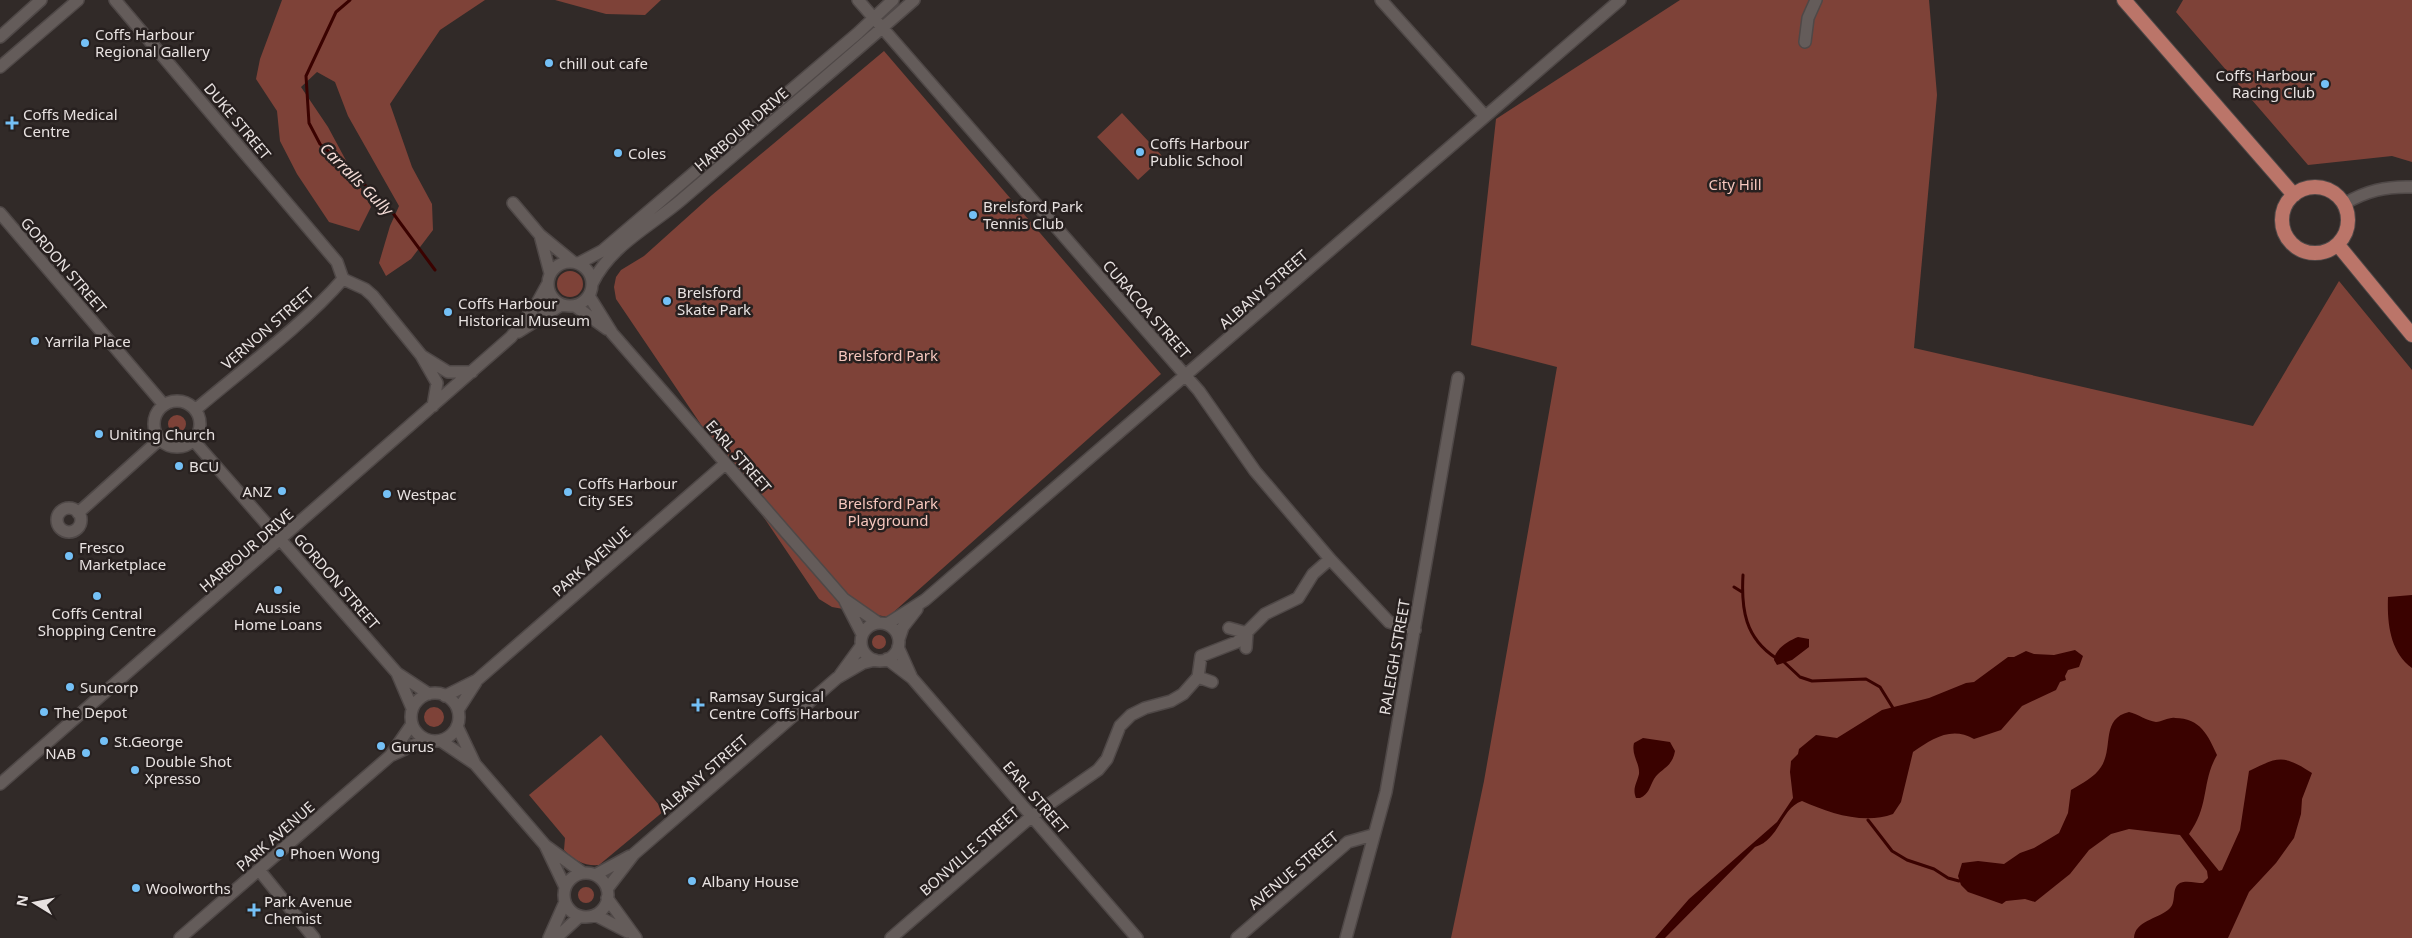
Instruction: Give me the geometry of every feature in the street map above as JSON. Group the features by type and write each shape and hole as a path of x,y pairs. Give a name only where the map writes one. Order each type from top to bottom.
{"main road":[{"path":"2124,0 2294,195"},
{"path":"2310,187 2321,187 2331,191 2344,204 2349,218 2348,230 2338,245 2324,253 2313,254 2293,246 2286,237 2282,216 2285,206 2294,195 2310,187"},
{"path":"2338,245 2412,335"}],"street":[{"path":"0,37 40,0"},
{"path":"0,67 78,0"},
{"name":"DUKE STREET","path":"115,0 337,262 343,279"},
{"name":"CURACOA STREET","path":"858,0 1199,391 1255,472 1330,559 1389,622 1415,630"},
{"name":"HARBOUR DRIVE","path":"576,262 602,251 893,0"},
{"name":"HARBOUR DRIVE","path":"592,284 599,270 617,250 684,198 914,0"},
{"path":"1381,0 1485,116"},
{"name":"ALBANY STREET","path":"898,643 903,626 925,600 1620,0"},
{"path":"1805,42 1808,18 1816,0"},
{"path":"2344,204 2365,192 2386,187 2412,188"},
{"path":"513,203 540,236 588,271 592,284 589,296 575,306 561,305 551,297 547,285 550,273 540,236"},
{"name":"GORDON STREET","path":"0,213 164,405"},
{"path":"550,273 560,264 576,262"},
{"path":"343,279 365,289 421,355 437,382 433,406"},
{"name":"VERNON STREET","path":"195,410 277,340 343,279"},
{"name":"HARBOUR DRIVE","path":"0,784 282,540 511,337 536,306 547,285"},
{"name":"EARL STREET","path":"589,296 612,332 844,599 882,623"},
{"name":"HARBOUR DRIVE","path":"511,337 561,305"},
{"name":"EARL STREET","path":"575,306 612,332"},
{"path":"421,355 448,372 472,372"},
{"name":"RALEIGH STREET","path":"1346,938 1386,792 1458,378"},
{"path":"176,401 183,402 195,410 200,422 200,429 194,441 180,448 172,448 159,440 154,426 154,418 164,405 176,401"},
{"path":"78,513 159,440"},
{"name":"GORDON STREET","path":"194,441 397,673 429,694"},
{"name":"PARK AVENUE","path":"445,696 476,680 725,464"},
{"name":"BONVILLE STREET","path":"891,938 1032,816 1098,770 1107,759 1120,726 1131,715 1145,708 1171,701 1183,694 1198,678 1202,656 1237,642 1265,614 1298,598 1313,574 1330,559"},
{"name":"EARL STREET","path":"844,599 861,640"},
{"name":"ALBANY STREET","path":"882,623 925,600"},
{"path":"882,623 897,632 898,643 881,660 866,655 861,640 868,626 882,623"},
{"path":"1229,628 1247,633 1246,648"},
{"name":"ALBANY STREET","path":"837,678 861,640"},
{"name":"EARL STREET","path":"898,643 912,678"},
{"name":"ALBANY STREET","path":"596,875 634,854 837,678 863,663 881,660"},
{"name":"EARL STREET","path":"881,660 912,678 1137,938"},
{"name":"GORDON STREET","path":"397,673 412,708"},
{"path":"1198,678 1212,682"},
{"name":"PARK AVENUE","path":"458,710 476,680"},
{"path":"457,726 448,738 441,741 425,740 414,731 412,708 422,697 429,694 445,696 458,710 457,726 475,764"},
{"name":"PARK AVENUE","path":"180,938 390,756 412,724"},
{"name":"PARK AVENUE","path":"390,756 425,740"},
{"path":"441,741 475,764 545,845 583,873 596,875 634,936"},
{"name":"AVENUE STREET","path":"1238,938 1348,842 1373,835"},
{"path":"545,845 565,887 565,902 549,938"},
{"name":"ALBANY STREET","path":"607,894 634,854"},
{"path":"258,870 314,938"},
{"path":"565,887 572,878 583,873"},
{"path":"565,902 572,912 580,916 595,915 601,911 607,894"},
{"path":"595,915 634,936"},
{"path":"556,938 580,916"}],"green space":[{"path":"282,0 485,0 440,30 390,104 412,167 432,204 433,230 411,259 386,276 379,263 390,226 399,206 348,116 335,82 317,72 301,87 328,127 371,207 359,231 329,222 297,174 280,141 277,111 256,79 260,59"},
{"path":"555,0 661,0 645,15 606,14"},
{"name":"City Hill","path":"1680,0 1929,0 1937,95 1914,348 2253,426 2339,281 2412,370 2412,938 1451,938 1484,781 1557,367 1471,345 1496,119"},
{"name":"Coffs Harbour Racing Club","path":"2183,0 2412,0 2412,162 2392,156 2308,165 2176,12"},
{"name":"Brelsford Park","path":"884,51 1161,374 888,617 832,607 819,599 616,299 614,287 616,277 621,270 644,256 712,195"},
{"path":"1122,113 1163,157 1138,180 1097,137"},
{"path":"570,271 579,275 583,284 579,293 570,297 561,293 557,284 561,275"},
{"path":"173,415 181,415 186,420 184,431 173,433 168,428 168,420"},
{"path":"876,635 882,635 886,642 882,649 876,649 872,645 872,639"},
{"path":"430,707 438,707 444,713 444,721 438,727 430,727 424,721 424,713"},
{"path":"601,735 664,811 599,865 589,865 580,862 564,850 565,838 529,795"},
{"path":"586,887 592,889 594,895 592,901 586,903 580,901 578,895 580,889"}],"shaded area":[{"path":"2412,595 2412,668 2399,654 2394,645 2389,627 2388,597"},
{"path":"1798,637 1809,639 1809,647 1792,660 1777,665 1774,660 1779,649"},
{"path":"2075,650 2083,656 2079,667 2068,670 2065,676 2066,680 2060,682 2056,690 2022,706 2001,730 1974,739 1966,735 1957,734 1942,736 1913,752 1901,802 1893,814 1882,817 1859,818 1824,810 1802,801 1789,810 1770,837 1755,847 1665,938 1655,938 1689,899 1777,822 1793,798 1790,772 1791,761 1798,754 1799,749 1816,735 1837,738 1882,710 1929,698 1966,683 1974,682 2008,657 2014,657 2026,651 2034,654 2054,655"},
{"path":"2129,712 2156,722 2173,718 2191,721 2202,729 2210,741 2217,755 2209,775 2200,813 2189,834 2219,871 2222,870 2240,830 2249,771 2268,762 2281,760 2295,763 2312,773 2302,799 2301,814 2294,838 2276,863 2249,892 2228,938 2134,938 2135,932 2142,924 2171,907 2175,889 2180,883 2203,883 2208,878 2207,871 2180,835 2129,829 2111,834 2089,850 2070,874 2035,902 2025,899 2006,901 2002,904 1968,892 1961,885 1958,876 1962,863 1978,861 2004,864 2020,853 2034,848 2059,833 2068,813 2071,790 2088,780 2101,767 2105,759 2109,735 2114,721"},
{"path":"1643,738 1670,742 1675,751 1674,757 1654,779 1647,793 1640,798 1636,798 1635,788 1639,770 1633,747 1634,743"}],"waterway":[{"name":"Carralls Gully","path":"350,0 336,12 306,76 309,123 320,144 387,205 435,270"},
{"path":"1743,575 1743,600 1747,622 1757,641 1776,658"},
{"path":"1734,587 1742,592"},
{"path":"1784,662 1800,677 1812,681 1866,679 1880,687 1893,708"},
{"path":"1868,820 1892,851 1907,860 1934,869 1948,878 1959,881"}],"place":[{"name":"Coffs Harbour Regional Gallery","path":"85,43"},
{"name":"chill out cafe","path":"549,63"},
{"name":"Coffs Harbour Racing Club","path":"2325,84"},
{"name":"Coffs Medical Centre","path":"12,123"},
{"name":"Coffs Harbour Public School","path":"1140,152"},
{"name":"Coles","path":"618,153"},
{"name":"Brelsford Park Tennis Club","path":"973,215"},
{"name":"Brelsford Skate Park","path":"667,301"},
{"name":"Coffs Harbour Historical Museum","path":"448,312"},
{"name":"Yarrila Place","path":"35,341"},
{"name":"Uniting Church","path":"99,434"},
{"name":"BCU","path":"179,466"},
{"name":"ANZ","path":"282,491"},
{"name":"Coffs Harbour City SES","path":"568,492"},
{"name":"Westpac","path":"387,494"},
{"name":"Fresco Marketplace","path":"69,556"},
{"name":"Aussie Home Loans","path":"278,590"},
{"name":"Coffs Central Shopping Centre","path":"97,596"},
{"name":"Suncorp","path":"70,687"},
{"name":"Ramsay Surgical Centre Coffs Harbour","path":"698,705"},
{"name":"The Depot","path":"44,712"},
{"name":"St.George","path":"104,741"},
{"name":"Gurus","path":"381,746"},
{"name":"NAB","path":"86,753"},
{"name":"Double Shot Xpresso","path":"135,770"},
{"name":"Phoen Wong","path":"280,853"},
{"name":"Albany House","path":"692,881"},
{"name":"Woolworths","path":"136,888"},
{"name":"Park Avenue Chemist","path":"254,910"}],"park label":[{"name":"Brelsford Park Playground","path":"888,512"}]}
